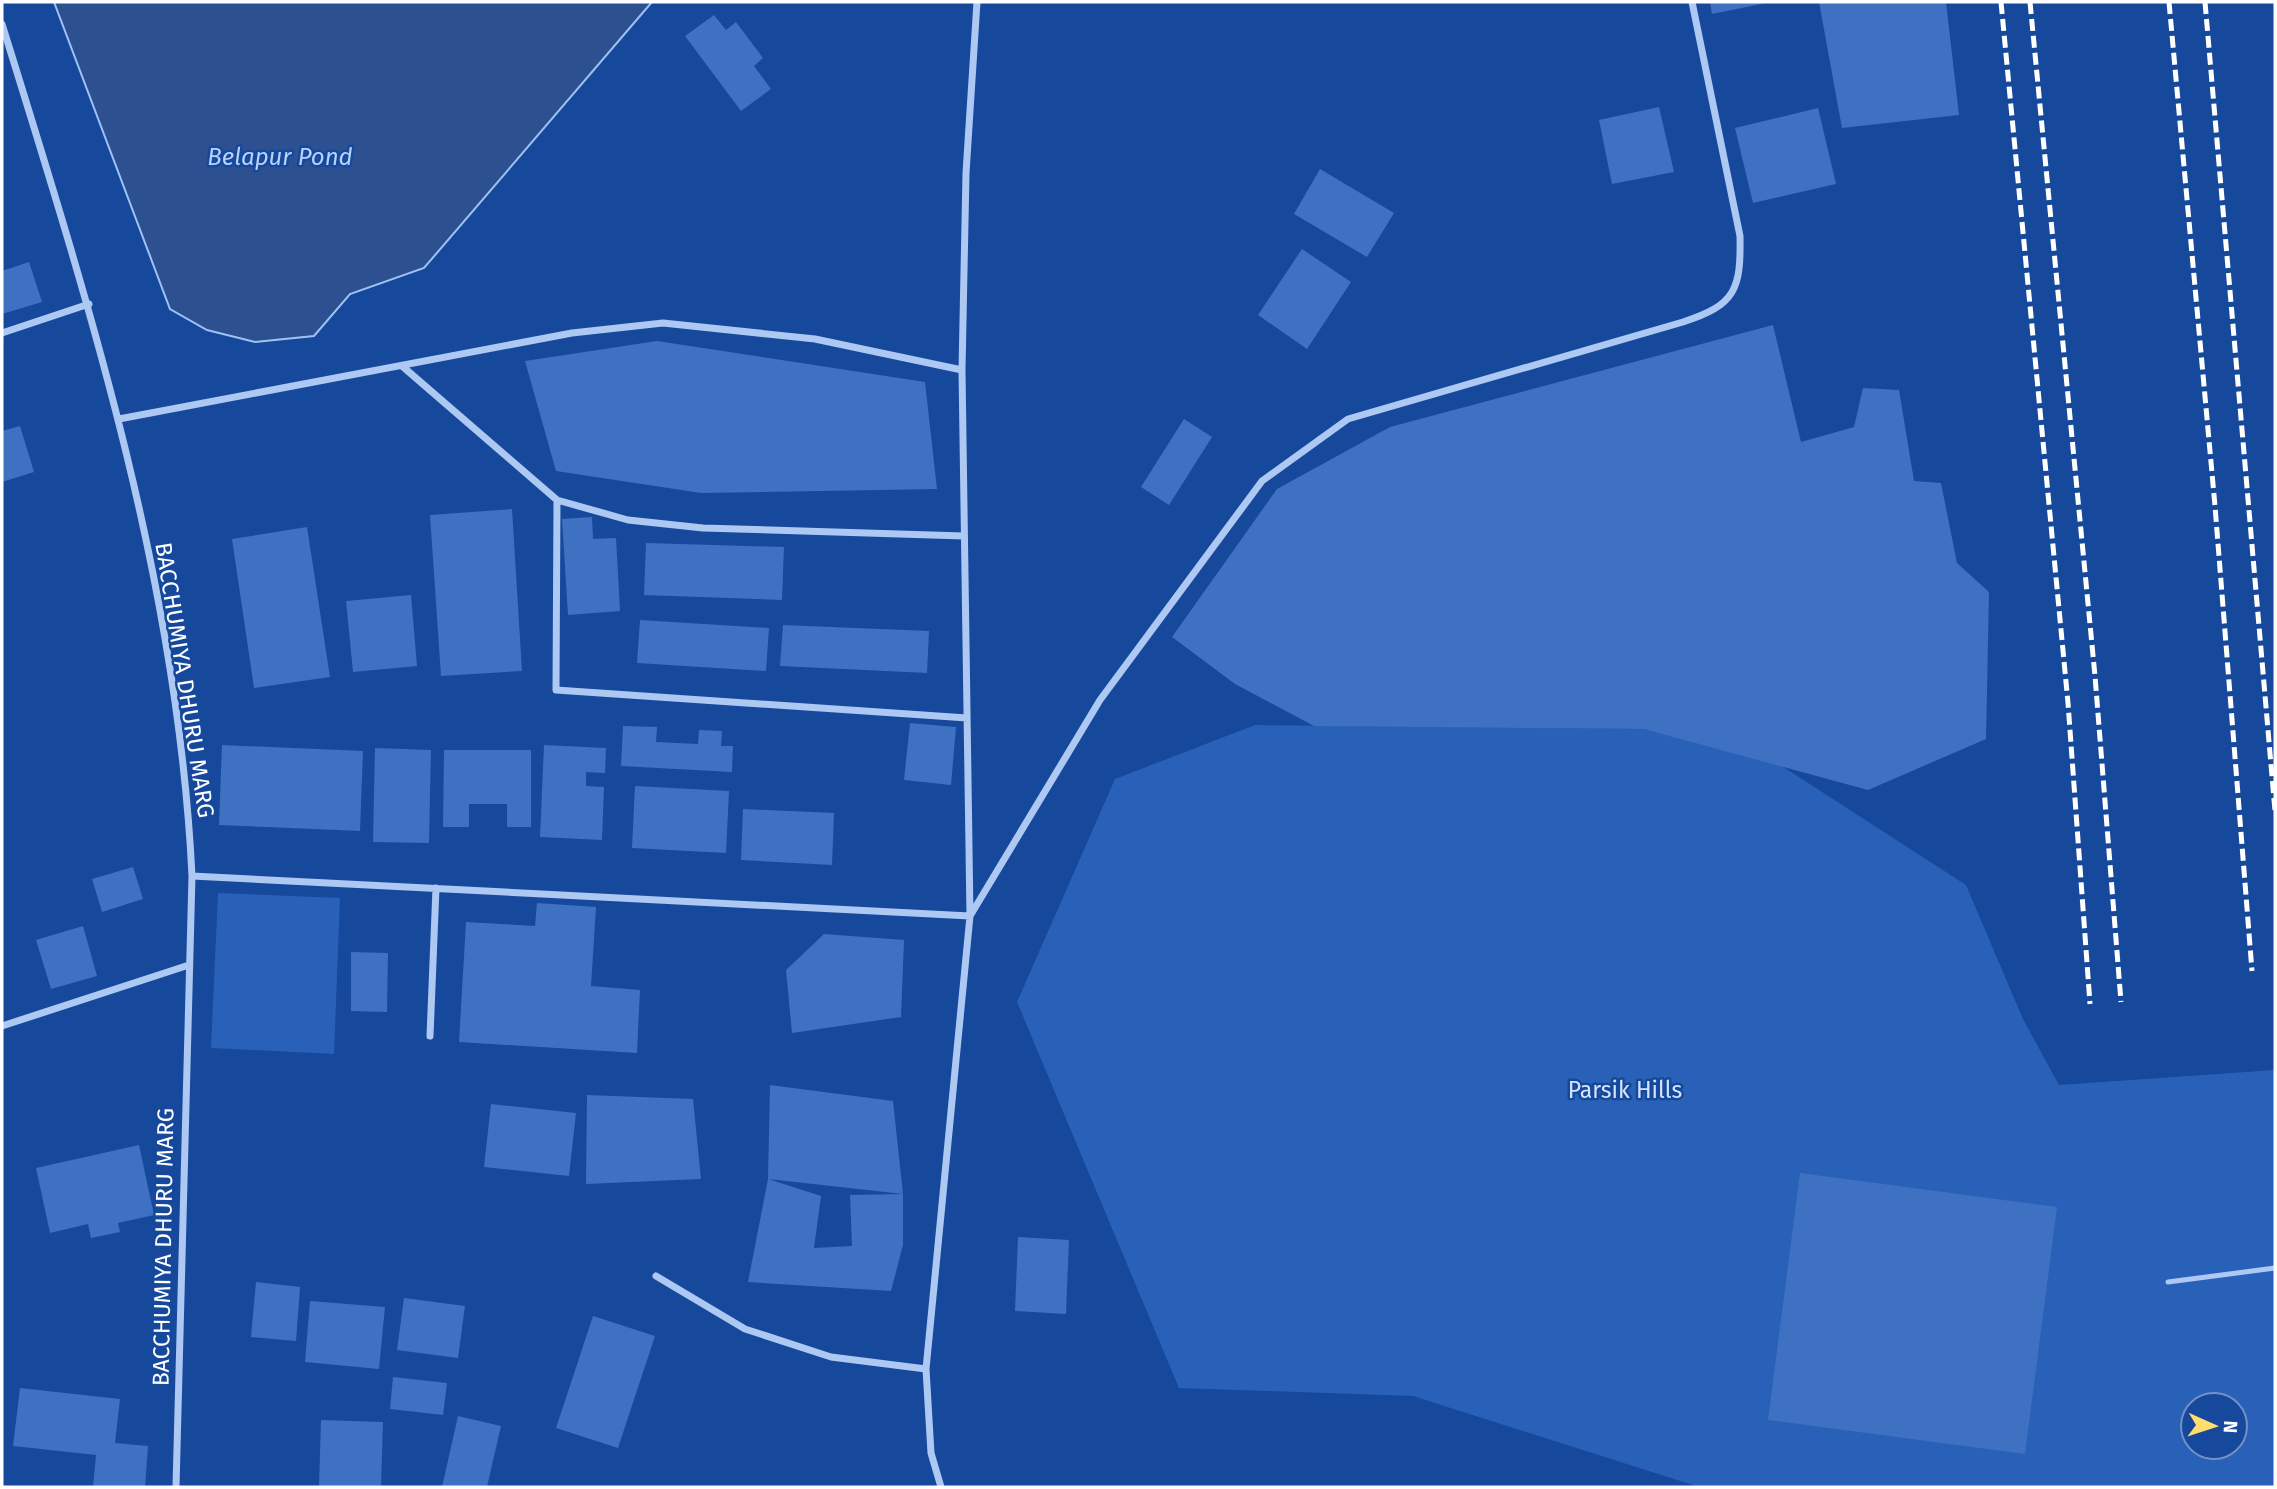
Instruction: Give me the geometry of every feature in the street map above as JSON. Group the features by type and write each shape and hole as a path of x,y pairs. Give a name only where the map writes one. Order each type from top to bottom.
{"street":[{"path":"941,1487 931,1453 926,1368 970,916 962,370 966,173 977,2"},
{"path":"970,916 1100,700 1262,481 1348,419 1683,323 1721,307 1732,292 1740,268 1740,236 1692,2"},
{"name":"BACCHUMIYA DHURU MARG","path":"2,24 89,304 119,419 157,603 186,775 192,876 176,1487"},
{"path":"2,333 89,304"},
{"path":"119,419 572,333 663,323 815,339 962,370"},
{"path":"402,366 556,500 628,520 703,528 964,536"},
{"path":"556,500 556,690 967,718"},
{"path":"192,876 970,916"},
{"path":"430,1035 436,888"},
{"path":"2,1026 189,965"},
{"path":"656,1276 745,1329 831,1357 926,1368"}],"lane":[{"path":"2168,1282 2275,1268"}],"green space":[{"name":"Parsik Hills","path":"1255,725 1644,729 1771,759 1966,885 2023,1019 2059,1085 2275,1070 2275,1487 1699,1487 1413,1396 1179,1388 1017,1002 1115,779"},
{"path":"218,893 340,898 334,1054 211,1048"}],"water":[{"name":"Belapur Pond","path":"54,2 652,2 424,268 350,294 314,336 255,342 207,330 170,309"}],"building":[{"path":"1710,2 1766,2 1766,3 1712,14"},
{"path":"1819,2 1946,2 1959,115 1842,128"},
{"path":"714,15 726,30 736,22 763,58 754,66 771,89 741,111 685,36"},
{"path":"1659,107 1674,172 1612,184 1599,120"},
{"path":"1818,108 1836,184 1753,203 1735,128"},
{"path":"1320,169 1394,213 1367,257 1294,214"},
{"path":"1302,249 1351,282 1307,349 1258,315"},
{"path":"29,262 42,302 2,314 2,271"},
{"path":"1773,325 1801,442 1854,427 1863,388 1899,390 1914,481 1941,483 1957,563 1989,592 1986,739 1868,790 1644,729 1314,726 1235,684 1172,637 1277,489 1390,427"},
{"path":"657,341 925,382 937,489 701,493 556,471 525,361"},
{"path":"1184,419 1212,437 1169,505 1141,487"},
{"path":"20,426 34,472 2,482 2,431"},
{"path":"512,509 522,671 441,676 430,515"},
{"path":"592,517 593,539 616,538 620,611 568,615 562,519"},
{"path":"307,527 330,677 254,688 232,539"},
{"path":"646,543 784,547 782,600 644,595"},
{"path":"411,595 417,666 353,672 346,601"},
{"path":"640,620 769,628 766,671 637,663"},
{"path":"783,625 929,631 927,673 780,666"},
{"path":"910,723 956,727 951,785 904,780"},
{"path":"623,726 657,727 656,742 698,744 699,730 722,731 721,746 733,746 732,772 621,766"},
{"path":"222,745 363,751 360,831 219,825"},
{"path":"544,745 606,748 605,773 586,772 586,786 604,787 602,840 540,837"},
{"path":"375,748 431,750 429,843 373,842"},
{"path":"444,750 531,750 531,827 507,827 507,804 469,804 469,827 443,827"},
{"path":"635,786 729,791 726,853 632,848"},
{"path":"743,809 834,813 832,865 741,860"},
{"path":"133,867 143,899 102,912 92,879"},
{"path":"537,903 596,907 591,986 640,990 637,1053 459,1042 466,922 535,926"},
{"path":"83,926 97,976 51,989 36,940"},
{"path":"824,934 904,940 901,1017 792,1033 786,970"},
{"path":"351,952 388,953 387,1012 351,1011"},
{"path":"770,1085 893,1101 903,1194 768,1179"},
{"path":"587,1095 693,1099 701,1179 586,1184"},
{"path":"491,1104 576,1113 569,1176 484,1167"},
{"path":"139,1145 154,1215 118,1223 120,1232 91,1238 88,1224 50,1233 36,1168"},
{"path":"1800,1173 2057,1207 2025,1454 1768,1420"},
{"path":"768,1179 821,1196 814,1248 852,1246 850,1195 903,1194 903,1245 891,1291 748,1282"},
{"path":"1018,1237 1069,1240 1066,1314 1015,1311"},
{"path":"256,1282 300,1287 296,1341 251,1337"},
{"path":"404,1298 465,1306 458,1358 397,1350"},
{"path":"310,1301 385,1307 379,1369 305,1362"},
{"path":"593,1316 655,1336 618,1448 556,1428"},
{"path":"393,1377 447,1383 443,1415 390,1409"},
{"path":"20,1388 120,1399 115,1443 148,1446 145,1487 93,1487 96,1455 13,1446"},
{"path":"458,1416 501,1426 487,1487 442,1487"},
{"path":"321,1420 383,1422 381,1487 319,1487"}],"railway":[{"path":"2001,2 2068,703 2090,1004"},
{"path":"2030,2 2095,676 2121,1002"},
{"path":"2169,2 2215,506 2252,971"},
{"path":"2205,2 2275,811"}]}
